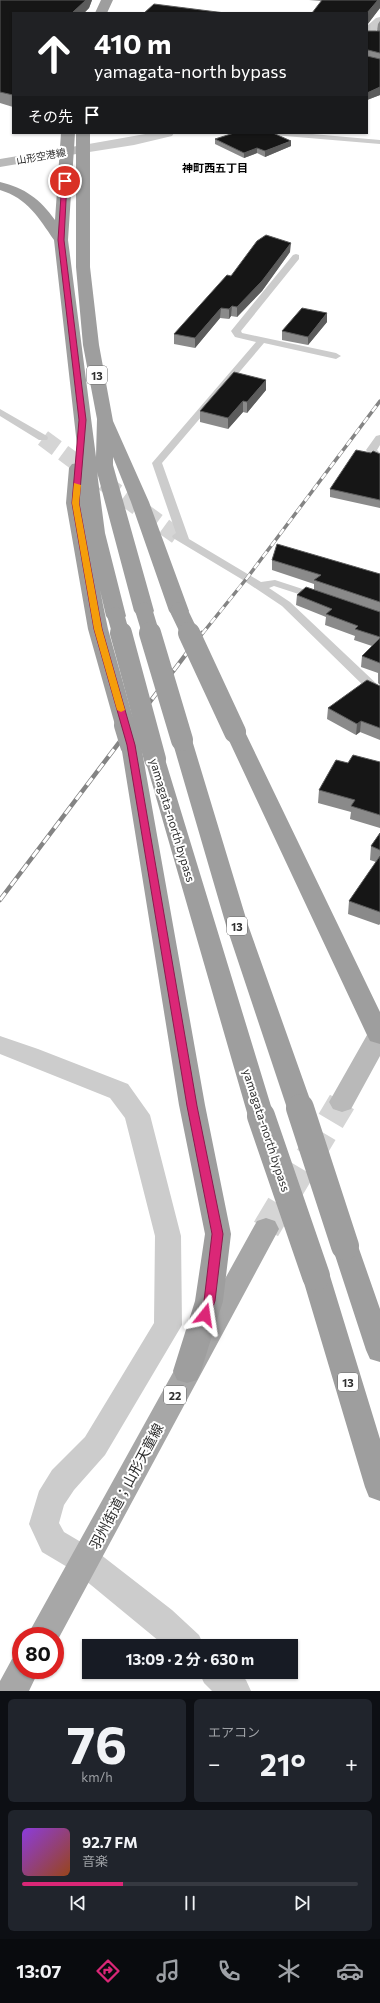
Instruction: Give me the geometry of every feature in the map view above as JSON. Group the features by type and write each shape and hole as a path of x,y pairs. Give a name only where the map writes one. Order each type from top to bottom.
{"highway":[{"path":"101,12 107,0"},
{"path":"112,12 118,0"},
{"name":"yamagata-north bypass","path":"68,134 61,240 96,533 116,616 155,759 261,1116 316,1276 380,1487"},
{"name":"13","path":"83,134 83,267 91,345 105,419 104,465 122,523 144,611 237,925 300,1108 380,1350"},
{"path":"0,186 24,194 36,203 61,240"},
{"path":"105,419 140,502 179,611 235,732 380,1034"},
{"path":"82,420 75,503 98,629 128,735 192,1106 218,1234 209,1301 187,1371"}],"main road":[{"name":"山形空港線","path":"0,163 83,149"},
{"path":"342,1102 380,1034"},
{"name":"羽州街道；山形天童線","path":"48,1627 187,1371 266,1230"},
{"path":"12,1691 18,1679"}],"street":[{"path":"369,33 380,21"},
{"path":"83,149 134,141 163,134"},
{"path":"0,1045 119,1091 137,1115 168,1236 168,1325 95,1446 63,1480 56,1490 50,1501 44,1524 54,1542 85,1561 162,1621 181,1639"},
{"path":"222,1679 235,1691"}],"lane":[{"path":"285,134 380,142"},
{"path":"296,258 236,331 238,335 336,356"},
{"path":"261,340 157,463 180,538 260,586 286,604 374,689 380,692"},
{"path":"0,412 43,438"},
{"path":"380,438 371,450 380,458"},
{"path":"260,586 275,583 328,600"}],"building":[{"path":"0,0 86,0 73,12 12,12 12,95 0,92"},
{"path":"322,0 378,0 368,12 313,12"},
{"path":"154,4 217,12 145,12"},
{"path":"368,31 380,31 380,53 368,50"},
{"path":"368,56 380,59 380,87 368,93"},
{"path":"231,134 275,134 291,141 265,151 257,148 244,153 215,139"},
{"path":"266,235 291,243 262,281 237,307 232,306 229,309 221,308 195,338 174,334 227,275 231,276 257,241"},
{"path":"302,308 327,313 308,337 282,331"},
{"path":"234,372 266,380 247,402 243,401 228,418 200,411"},
{"path":"356,450 371,453 373,451 380,454 380,500 330,489"},
{"path":"277,544 380,574 380,602 314,580 321,575 272,560"},
{"path":"306,587 380,612 380,637 355,629 358,626 326,614 332,609 297,595"},
{"path":"380,638 380,663 362,656"},
{"path":"367,680 380,686 380,728 361,721 357,724 328,708"},
{"path":"353,755 380,762 380,815 351,806 355,800 319,790 336,760 348,763"},
{"path":"380,833 380,850 371,846"},
{"path":"380,856 380,912 349,901"}],"tunnel":[{"path":"43,438 177,536"},
{"path":"266,1229 342,1102"}],"railway":[{"path":"202,634 247,578 380,401"},
{"path":"0,900 202,633"}],"slow traffic":[{"path":"77,485 75,503 98,629 121,710"}],"district":[{"name":"神町西五丁目","path":"215,167"}],"route":[{"path":"65,181 61,240 82,420 75,503 98,629 131,745 192,1106 218,1234 209,1301 205,1315"}]}
